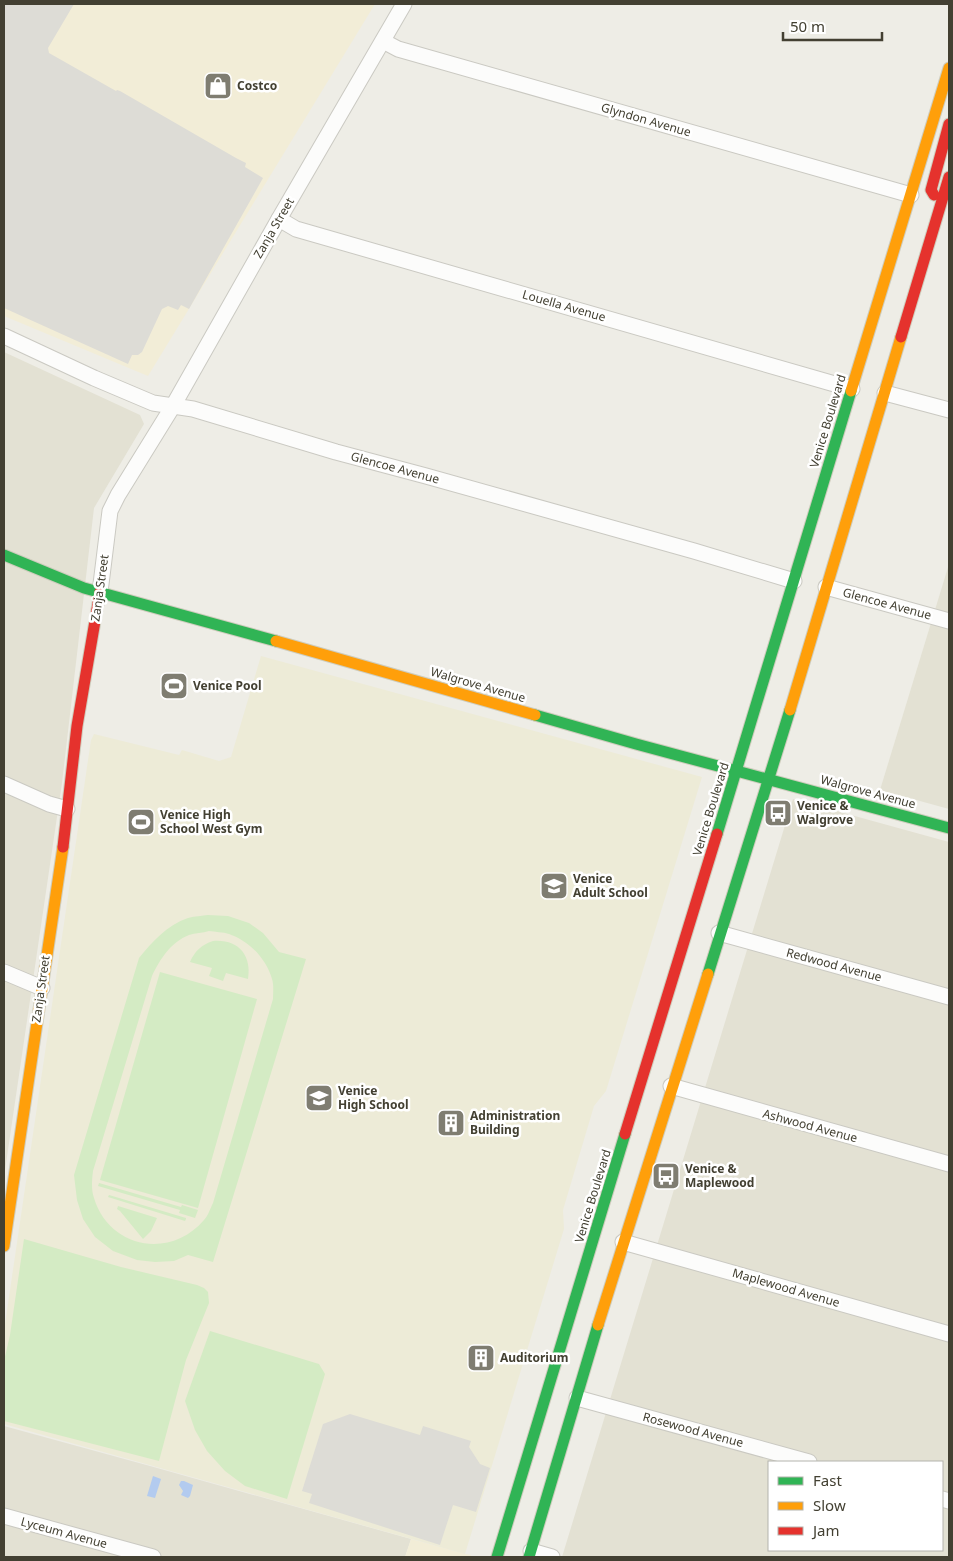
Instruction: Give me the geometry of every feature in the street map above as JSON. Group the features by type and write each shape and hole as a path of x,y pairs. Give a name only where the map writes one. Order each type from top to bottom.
{"main road":[{"name":"Venice Boulevard","path":"497,1557 949,68"},
{"path":"946,201 933,194 932,186 949,124"},
{"path":"530,1554 671,1086 769,780 884,393 946,201 949,177"},
{"name":"Walgrove Avenue","path":"4,554 84,588 256,635 628,742 949,828"},
{"name":"Zanja Street","path":"4,1246 10,1164 42,988 77,726 100,592"}],"street":[{"name":"Zanja Street","path":"100,592 110,511 404,4"},
{"name":"Glyndon Avenue","path":"382,41 407,52 911,195"},
{"name":"Louella Avenue","path":"279,219 296,229 852,389"},
{"name":"Glencoe Avenue","path":"4,336 153,403 193,409 336,452 435,478 794,581"},
{"path":"884,393 949,410"},
{"name":"Glencoe Avenue","path":"826,587 949,621"},
{"path":"4,784 49,804 67,809"},
{"name":"Redwood Avenue","path":"719,933 949,997"},
{"path":"4,972 42,988"},
{"name":"Ashwood Avenue","path":"671,1086 949,1164"},
{"name":"Maplewood Avenue","path":"623,1242 949,1334"},
{"name":"Rosewood Avenue","path":"577,1398 805,1461"},
{"name":"Lyceum Avenue","path":"4,1516 147,1556"},
{"path":"530,1554 552,1557"}],"shaded area":[{"path":"4,4 375,4 148,376 4,316"},
{"path":"4,4 74,4 48,48 49,53 246,163 245,167 263,178 189,309 181,305 178,310 168,306 162,309 142,352 138,355 132,355 128,364 4,308"},
{"path":"4,352 140,415 144,424 94,508 62,783 4,1177"},
{"path":"949,564 949,809 880,790"},
{"name":"Venice High School","path":"261,656 702,777 606,1091 594,1106 563,1210 564,1229 465,1554 4,1424 4,1331 91,740 94,734 179,755 182,750 219,761 231,757"},
{"path":"793,799 949,842 949,1557 562,1557"},
{"path":"350,1414 420,1435 423,1426 471,1441 469,1447 480,1464 490,1468 476,1512 453,1505 440,1545 309,1503 312,1494 302,1491 323,1424"},
{"path":"4,1426 411,1539 405,1557 4,1557"},
{"path":"411,1539 471,1555 470,1557 405,1557"}],"green space":[{"path":"208,915 228,916 249,923 263,933 279,952 306,959 213,1262 188,1255 174,1261 155,1262 137,1260 113,1251 95,1237 83,1219 77,1200 74,1175 139,958 155,940 173,925 188,918","holes":["209,931 227,933 243,941 256,951 266,964 272,979 273,999 213,1203 208,1214 190,1233 175,1240 158,1244 142,1243 126,1237 113,1228 102,1215 93,1195 93,1171 152,976 162,957 177,942 189,935"]},
{"path":"213,941 230,943 241,950 248,963 248,979 226,973 223,981 209,976 212,968 190,962 199,949"},
{"path":"160,972 257,999 198,1208 100,1180"},
{"path":"99,1183 181,1207 182,1205 198,1210 195,1218 179,1213 180,1210 98,1186"},
{"path":"109,1195 186,1219 185,1221 108,1197"},
{"path":"118,1206 157,1218 151,1231 143,1239 117,1209"},
{"path":"24,1239 121,1267 197,1285 208,1292 209,1303 186,1360 159,1461 4,1421 4,1361 10,1335"},
{"path":"210,1331 319,1364 325,1374 287,1499 245,1486 225,1471 207,1451 195,1430 185,1401"}],"water":[{"path":"153,1476 161,1479 155,1498 147,1496"},
{"path":"181,1481 193,1485 188,1498 181,1495 183,1491 179,1485"}],"traffic: fast":[{"path":"717,834 851,391"},
{"path":"4,555 84,588 276,641"},
{"path":"708,974 790,710"},
{"path":"535,715 949,828"},
{"path":"497,1557 625,1134"},
{"path":"529,1557 598,1325"}],"traffic: slow":[{"path":"851,391 949,68"},
{"path":"790,710 901,337"},
{"path":"276,641 535,715"},
{"path":"4,1246 63,847"},
{"path":"598,1325 708,974"}],"traffic: jam":[{"path":"934,195 931,190 949,124"},
{"path":"901,337 949,177"},
{"path":"63,847 77,726 100,592"},
{"path":"625,1134 717,834"}],"place":[{"name":"Costco","path":"218,86"},
{"name":"Venice Pool","path":"174,686"},
{"name":"Venice & Walgrove","path":"778,813"},
{"name":"Venice High School West Gym","path":"141,822"},
{"name":"Venice Adult School","path":"554,886"},
{"name":"Venice High School","path":"319,1098"},
{"name":"Administration Building","path":"451,1123"},
{"name":"Venice & Maplewood","path":"666,1176"},
{"name":"Auditorium","path":"481,1358"}]}
